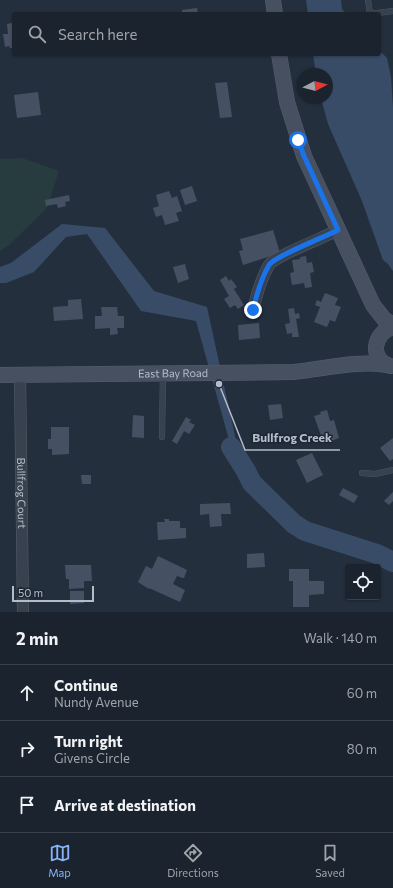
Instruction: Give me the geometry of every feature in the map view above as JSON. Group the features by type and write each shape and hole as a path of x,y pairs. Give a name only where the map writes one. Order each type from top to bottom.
{"street":[{"path":"273,0 275,12"},
{"path":"279,56 287,102 298,140 307,163 374,307 378,324 376,351 378,357 382,362 390,366"},
{"path":"253,310 269,264 284,254 296,250 338,230"},
{"path":"374,307 384,319 393,326"},
{"name":"East Bay Road","path":"345,364 365,354 387,329 393,326"},
{"name":"East Bay Road","path":"0,375 257,372 312,370 345,364 372,363 390,366"},
{"name":"Bullfrog Court","path":"20,375 23,612"}],"lane":[{"path":"368,0 370,12"},
{"path":"381,13 393,11"},
{"path":"162,438 163,373"},
{"path":"362,473 375,474 393,470"}],"green space":[{"path":"22,158 59,171 47,208 9,245 0,251 0,159"}],"water":[{"path":"306,0 341,0 342,9 344,12 308,12"},
{"path":"381,52 387,58 391,77 393,108 393,271 383,260 362,201 328,124 323,104 333,104 333,68 315,68 313,56 381,56"},
{"path":"62,224 105,228 154,291 207,307 238,450 231,447 196,321 141,311 87,234 66,237 34,272 6,283 0,283 0,267 11,263"}],"building":[{"path":"197,8 198,12 182,12 182,10"},
{"path":"12,23 12,48 9,46 5,47 3,34 8,34 7,24"},
{"path":"227,82 232,117 220,118 215,83"},
{"path":"38,92 41,115 17,118 14,95"},
{"path":"192,186 197,201 185,205 180,190"},
{"path":"169,191 172,198 177,196 182,211 176,213 179,221 165,225 162,215 156,217 153,208 159,206 156,195"},
{"path":"69,195 70,201 65,202 66,206 58,208 57,204 46,206 45,200"},
{"path":"273,230 280,253 243,265 239,251 243,250 240,239"},
{"path":"306,256 307,263 312,262 314,272 310,273 312,287 305,288 304,283 292,285 290,273 294,272 292,260 300,259 300,257"},
{"path":"185,264 189,279 178,283 173,267"},
{"path":"226,276 229,281 231,279 237,287 234,289 244,305 238,309 235,305 230,308 224,299 229,296 220,280"},
{"path":"325,293 338,298 335,305 341,307 335,322 330,320 327,327 314,322 320,307 315,305 317,300 321,302"},
{"path":"81,299 83,319 54,321 53,307 68,306 68,300"},
{"path":"101,307 117,307 118,316 124,316 124,328 117,328 118,334 110,335 110,328 95,329 95,316 102,316"},
{"path":"294,308 295,314 299,313 300,318 296,319 299,337 292,337 292,333 287,334 285,324 290,323 288,309"},
{"path":"259,323 260,338 239,340 238,325"},
{"path":"281,404 283,418 270,420 268,405"},
{"path":"327,410 330,421 334,420 339,438 329,442 328,439 323,441 314,416"},
{"path":"133,415 144,416 144,438 132,437"},
{"path":"186,417 191,420 189,422 195,425 189,434 184,431 177,444 172,441"},
{"path":"51,427 69,427 69,454 52,455 52,449 48,449 48,439 51,439"},
{"path":"393,438 393,459 390,461 380,448"},
{"path":"312,453 323,475 307,483 296,460"},
{"path":"81,475 91,475 91,484 82,484"},
{"path":"343,488 358,496 354,503 339,495"},
{"path":"393,492 393,501 389,505 384,501"},
{"path":"230,503 231,514 221,514 222,526 210,527 209,514 200,515 200,504"},
{"path":"164,519 169,519 169,521 180,521 180,528 186,528 186,538 158,540 157,522 165,522"},
{"path":"264,553 265,567 247,568 247,554"},
{"path":"158,556 187,570 184,578 177,576 173,584 185,590 180,602 149,589 138,582 146,566 152,569"},
{"path":"65,565 91,565 92,581 84,581 84,588 69,589 69,579 66,579"},
{"path":"289,569 309,569 309,581 324,581 324,594 309,595 309,607 293,607 293,581 289,581"},
{"path":"70,591 84,591 84,603 70,604"}],"waterway":[{"path":"231,447 252,483 294,524 305,531 377,554 393,562"}],"place":[{"name":"Bullfrog Creek","path":"219,384"}],"route":[{"path":"253,310 269,264 284,254 296,250 338,230 298,140"}]}
